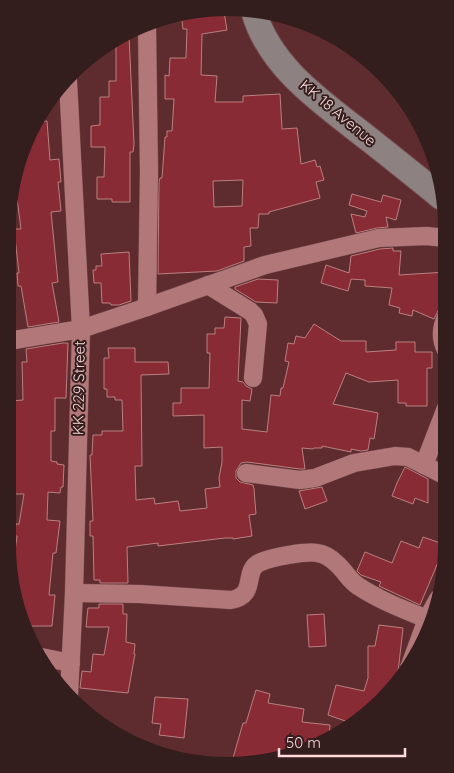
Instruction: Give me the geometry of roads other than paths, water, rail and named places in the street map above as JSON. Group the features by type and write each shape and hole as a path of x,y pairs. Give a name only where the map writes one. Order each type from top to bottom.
{"main road":[{"name":"KK 18 Avenue","path":"256,18 277,57 314,96 435,192"}],"street":[{"path":"147,32 149,172 147,307"},
{"name":"KK 229 Street","path":"68,89 81,329 70,686"},
{"path":"16,340 81,329 265,265 379,238 438,237"},
{"path":"208,286 254,315 258,324 253,378"},
{"path":"424,465 438,429"},
{"path":"246,473 300,480 315,478 354,464 395,456 408,457 438,472"},
{"path":"74,592 231,600 243,596 246,592 251,572 260,562 289,555 317,553 328,556 338,564 356,586 395,606 426,617"},
{"path":"49,658 71,663"}]}
